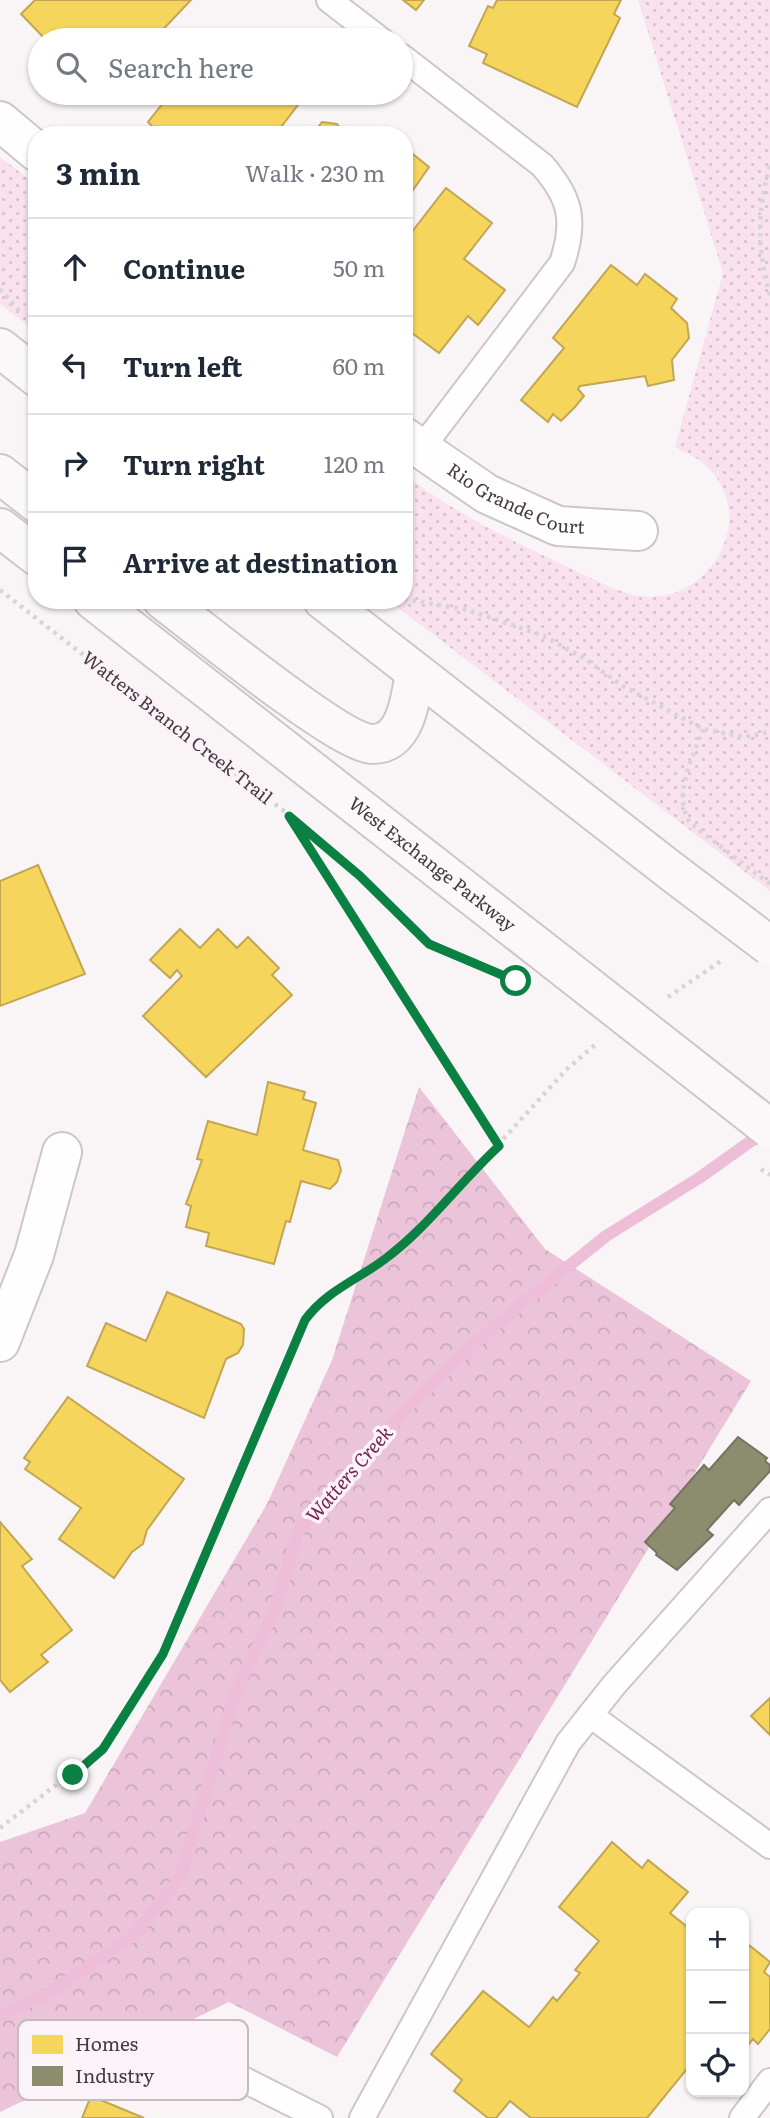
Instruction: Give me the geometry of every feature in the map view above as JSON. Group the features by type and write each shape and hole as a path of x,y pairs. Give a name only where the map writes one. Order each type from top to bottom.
{"main road":[{"path":"0,348 28,370"},
{"path":"0,474 28,496"},
{"path":"0,528 28,549"},
{"name":"West Exchange Parkway","path":"105,609 770,1129"},
{"path":"175,609 352,739 375,745 393,736 410,705 415,671"},
{"path":"335,609 770,946"}],"street":[{"path":"0,121 28,144"},
{"name":"Rio Grande Court","path":"413,444 487,494 558,526 638,531"},
{"path":"0,1342 34,1255 62,1152"}],"lane":[{"path":"329,0 365,28"},
{"path":"413,64 542,165 560,186 569,211 570,237 562,263 413,442"},
{"path":"362,2118 568,1743 770,1510"},
{"path":"590,1715 770,1846"},
{"path":"742,2118 770,2081"},
{"path":"248,2082 320,2118"}],"path":[{"path":"770,166 759,213 762,268 770,295"},
{"path":"0,289 28,320"},
{"name":"Watters Branch Creek Trail","path":"0,590 289,816 499,1146 467,1176 427,1223 385,1259 330,1293 314,1307 301,1331 163,1654 130,1710 103,1749 0,1828"},
{"path":"413,601 468,610 544,636 585,659 621,685 703,729 744,737 770,732"},
{"path":"703,729 682,790 683,811 690,823 770,884"},
{"path":"289,816 360,876 429,944 516,981"}],"shaded area":[{"path":"638,0 770,0 770,891 400,609 413,609 413,481 482,525 618,590 650,597 672,594 691,585 707,571 720,554 727,535 729,514 725,494 706,465 675,447 723,273"},
{"path":"0,157 28,178 28,325 0,304"}],"green space":[{"path":"419,1087 545,1249 751,1381 337,2057 229,2002 192,2020 18,2020 18,2100 25,2100 0,2112 0,1842 85,1813 267,1504 332,1360"}],"building: Homes":[{"path":"35,0 191,0 164,28 34,28 21,14"},
{"path":"403,0 424,0 416,10"},
{"path":"497,0 621,0 614,14 620,18 577,107 483,63 487,54 469,46 488,6 493,8"},
{"path":"161,105 298,105 282,126 152,126 148,122"},
{"path":"322,122 338,126 319,126"},
{"path":"413,154 429,167 413,190"},
{"path":"446,188 492,223 464,259 505,290 478,325 468,316 439,353 413,334 413,230"},
{"path":"611,265 637,285 645,274 677,299 671,308 687,323 689,338 672,360 674,380 648,386 645,376 580,386 578,389 584,396 575,407 561,421 553,414 548,422 521,400 564,348 553,338"},
{"path":"38,865 85,974 0,1006 0,881"},
{"path":"180,929 200,948 218,929 237,948 248,937 279,968 272,975 292,995 206,1077 143,1016 182,976 177,970 170,978 150,960"},
{"path":"268,1082 305,1092 303,1099 316,1103 303,1150 338,1160 341,1170 337,1182 330,1189 301,1181 290,1222 286,1221 274,1264 206,1246 209,1233 186,1227 191,1206 186,1204 202,1160 197,1159 208,1121 257,1135"},
{"path":"167,1292 241,1324 244,1329 243,1345 238,1353 226,1359 204,1418 87,1366 106,1323 146,1341"},
{"path":"68,1397 184,1479 147,1530 143,1544 132,1552 114,1578 59,1539 81,1508 25,1469 30,1462 24,1458"},
{"path":"0,1522 32,1559 22,1566 72,1630 41,1655 48,1662 10,1692 0,1680"},
{"path":"770,1698 770,1735 751,1716"},
{"path":"612,1842 642,1868 648,1860 688,1892 670,1913 686,1926 686,2070 647,2118 531,2118 510,2101 496,2118 488,2118 454,2091 462,2080 431,2054 483,1991 529,2027 553,1997 557,2001 580,1973 575,1970 599,1941 559,1907"},
{"path":"749,1945 770,1962 764,1972 770,1977 770,2029 758,2044 753,2039 749,2044"},
{"path":"89,2100 101,2100 144,2118 82,2118"}],"building: Industry":[{"path":"738,1437 767,1458 765,1461 770,1465 770,1471 739,1505 734,1500 707,1530 713,1535 677,1570 656,1555 645,1542 675,1508 670,1504 704,1465 709,1470"}],"waterway":[{"name":"Watters Creek","path":"0,2016 51,1992 132,1937 180,1877 235,1695 276,1606 298,1532 408,1407 492,1328 606,1236 699,1178 764,1132"}],"route":[{"path":"73,1775 103,1749 163,1654 184,1599 305,1320 314,1307 330,1293 385,1259 427,1223 467,1176 499,1146 289,816 360,876 429,944 516,981"}]}
